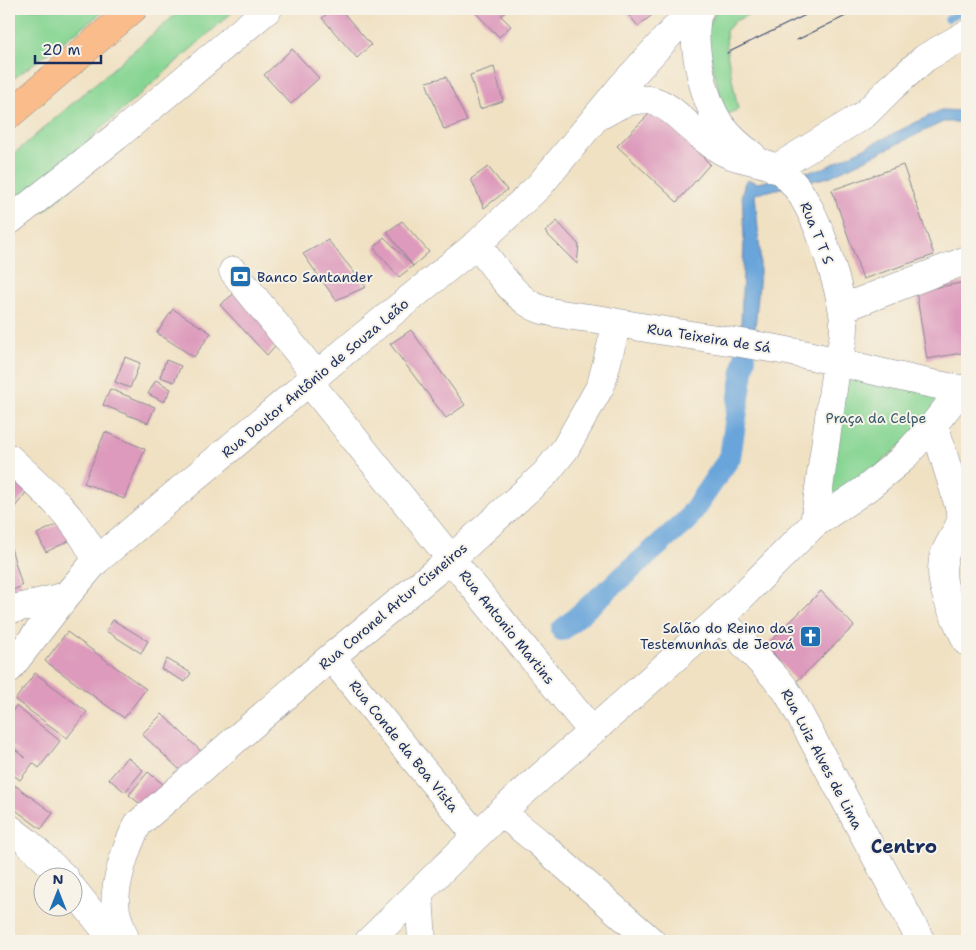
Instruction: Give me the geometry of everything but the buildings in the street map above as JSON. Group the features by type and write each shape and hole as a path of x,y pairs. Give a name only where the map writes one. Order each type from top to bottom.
{"main road":[{"path":"9,114 133,9"}],"street":[{"path":"9,221 117,136 268,9"},
{"name":"Rua Doutor Antônio de Souza Leão","path":"9,669 96,561 356,342 477,244 539,186 622,86 693,9"},
{"path":"700,9 696,22 696,37 699,63 710,105 722,127 740,145 769,166 865,114 925,58 967,34"},
{"name":"Rua T T S","path":"596,119 617,105 644,98 653,100 662,104 722,152 769,166 782,172 800,193 810,210 824,246 843,308 844,327 843,344 837,361 814,524"},
{"name":"Rua Teixeira de Sá","path":"477,244 526,302 540,309 783,350 837,361 915,381 964,390"},
{"path":"843,308 967,260"},
{"name":"Rua Antonio Martins","path":"233,271 451,559 592,731"},
{"name":"Rua Coronel Artur Cisneiros","path":"126,941 116,912 116,897 130,839 138,824 331,657 451,559 545,474 565,449 601,385 617,323"},
{"path":"369,941 419,894 476,835 720,618 814,524 867,488 901,460 964,390"},
{"path":"934,424 962,516 961,524 946,550 942,571 946,596 967,642"},
{"path":"9,458 64,512 85,539 96,561"},
{"path":"9,610 66,596"},
{"name":"Rua Luiz Alves de Lima","path":"720,618 783,686 789,695 920,941"},
{"name":"Rua Conde da Boa Vista","path":"331,657 476,835"},
{"path":"501,812 651,941"},
{"path":"9,828 54,868"},
{"path":"419,894 422,941"},
{"path":"82,901 114,941"}],"green space":[{"path":"9,9 107,9 9,82"},
{"path":"182,9 236,9 91,138 87,174 45,211 27,215 9,208 9,158"},
{"path":"717,9 760,9 735,21 726,31 727,53 738,109 725,116 708,47 708,26"},
{"name":"Praça da Celpe","path":"837,361 962,389 814,524"}],"water":[{"path":"941,110 967,111 967,122 943,122 829,177 755,194 760,272 755,329 741,327 744,238 742,193 745,182 749,180 758,183 824,168"}],"waterway":[{"path":"948,19 967,9"},
{"path":"562,630 687,520 730,457 745,357"}],"tram line":[{"path":"727,53 818,9"},
{"path":"797,40 860,9"}],"place":[{"name":"Banco Santander","path":"241,277"},
{"name":"Salão do Reino das Testemunhas de Jeová","path":"810,636"}],"district":[{"name":"Centro","path":"904,846"}]}
